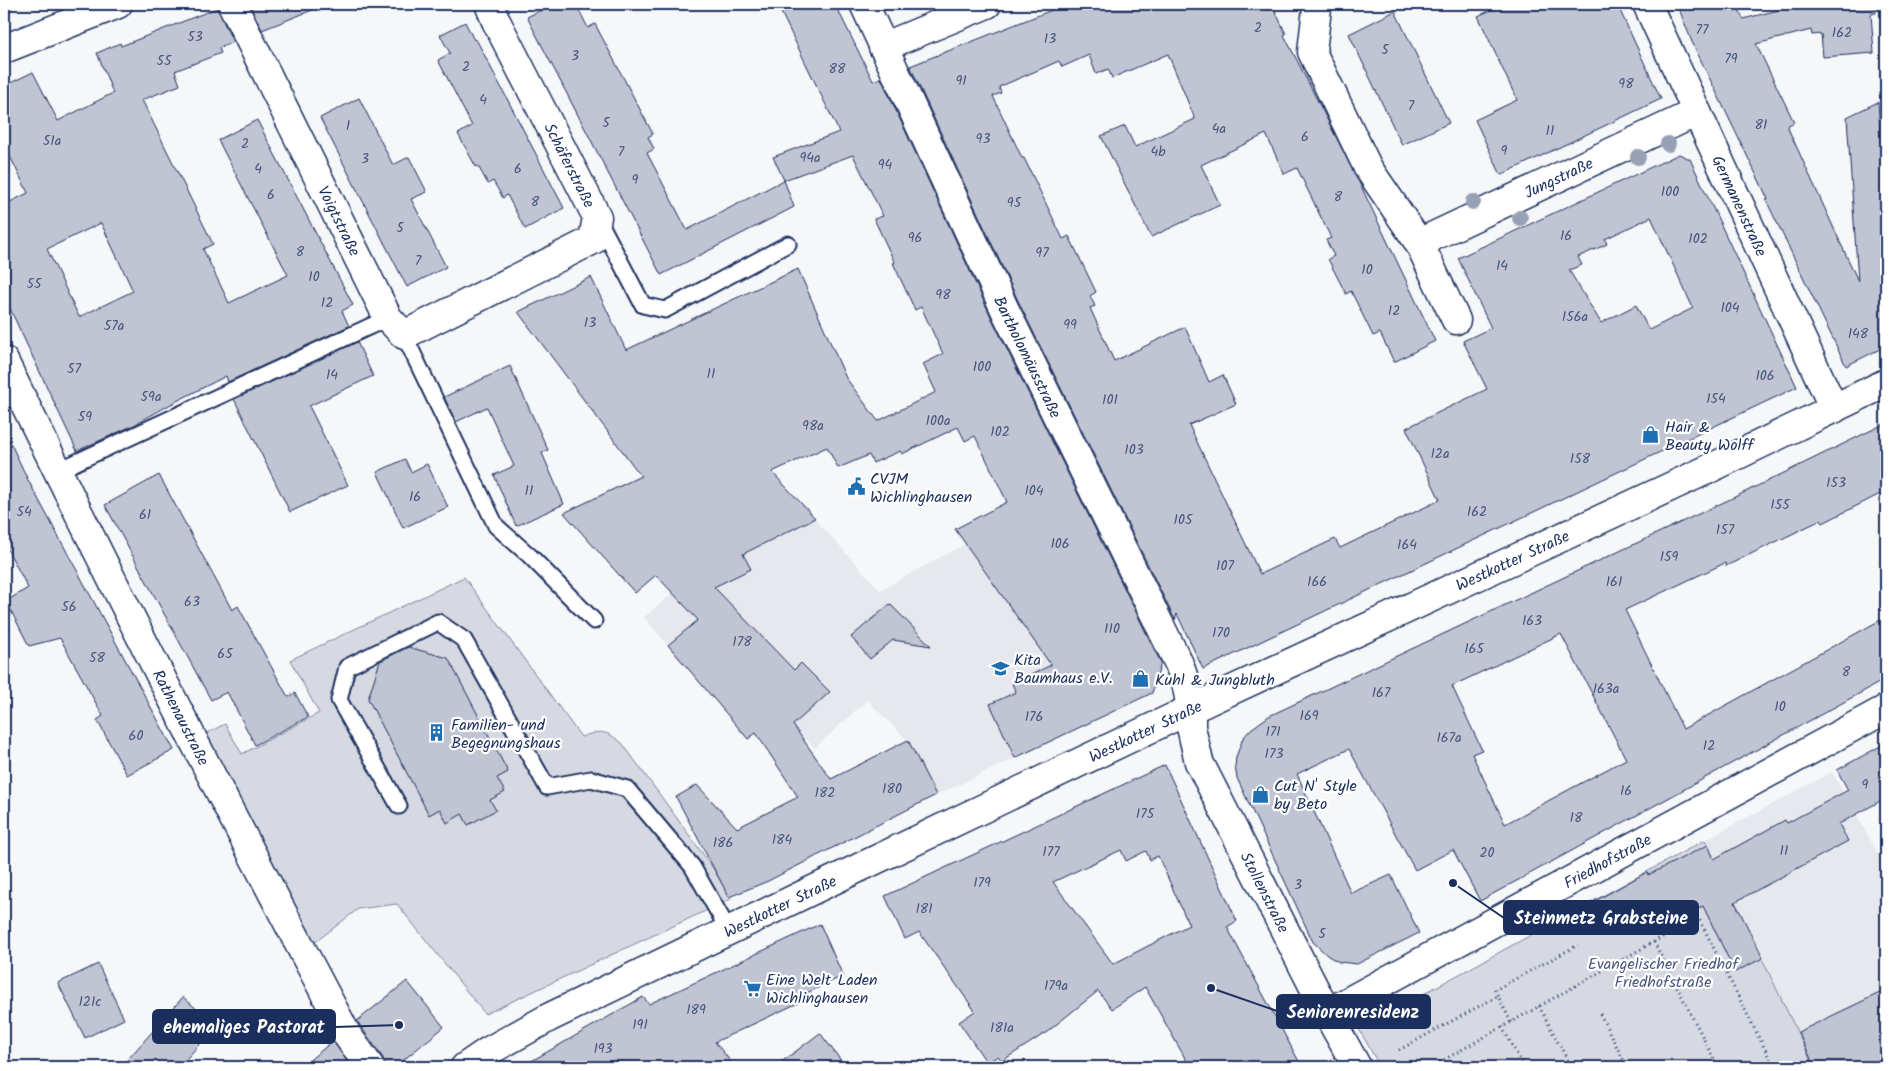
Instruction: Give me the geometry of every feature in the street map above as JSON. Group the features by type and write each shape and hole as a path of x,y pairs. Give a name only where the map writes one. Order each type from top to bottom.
{"street":[{"path":"4,48 118,4"},
{"name":"Voigtstraße","path":"232,4 396,326"},
{"name":"Schäferstraße","path":"396,326 504,286 593,240 597,217 489,4"},
{"name":"Bartholomäusstraße","path":"864,4 1006,312 1179,664 1188,687 1191,709"},
{"path":"883,47 987,4"},
{"path":"1315,4 1317,8 1312,52 1368,168 1419,243 1456,320"},
{"name":"Germanenstraße","path":"1647,4 1834,409"},
{"name":"Jungstraße","path":"1419,243 1697,112"},
{"name":"Rathenaustraße","path":"4,361 211,778 347,1035 370,1067"},
{"name":"Westkotter Straße","path":"465,1067 487,1052 550,1017 728,931 1191,709 1886,383"},
{"name":"Stollenstraße","path":"1191,709 1192,727 1199,762 1327,1013 1357,1067"},
{"name":"Friedhofstraße","path":"1327,1013 1886,709"}],"lane":[{"path":"597,217 643,305 664,310 788,244"},
{"path":"57,471 396,326 496,526 530,556 594,621"},
{"path":"399,806 339,700 348,667 438,622 464,640 547,787 591,779 627,789 692,866 728,931"}],"path":[{"path":"1431,1067 1698,917 1774,1067"},
{"path":"1654,942 1716,1062"},
{"path":"1511,1022 1495,990 1578,945"},
{"path":"1399,1050 1498,996"},
{"path":"1540,1006 1572,1067"},
{"path":"1600,1014 1627,1067"},
{"path":"1502,1027 1524,1067"}],"shaded area":[{"path":"734,431 880,590 967,543 1043,649 1079,728 935,796 907,740 867,700 815,748 779,713 748,740 644,617 673,593 593,499 640,474"},
{"path":"1832,772 1884,864 1886,863 1886,1067 1814,1067 1705,840"}],"green space":[{"path":"464,577 581,737 603,732 622,743 711,865 731,899 485,1014 397,904 358,909 313,944 203,735 225,724 242,754 319,713 290,660"},
{"name":"Evangelischer Friedhof Friedhofstraße","path":"1705,840 1814,1067 1380,1067 1359,1029"}],"building":[{"path":"249,4 325,4 325,5 262,30"},
{"path":"553,4 576,4 588,28 595,24 653,134 648,137 654,149 647,153 687,230 784,180 794,207 661,275 527,17"},
{"path":"777,4 835,4 873,81 881,78 992,319 1161,663 1152,693 1015,758 990,704 1016,692 1012,684 1051,665 955,529 1007,502 975,436 965,441 958,427 902,454 900,451 873,463 869,455 838,468 827,447 772,472 815,518 743,554 751,569 714,587 794,670 801,663 830,692 793,725 831,779 908,740 936,795 768,881 729,897 676,797 697,785 737,828 798,797 756,733 748,739 668,645 698,620 656,575 635,593 564,513 641,476 518,312 591,277 626,350 798,269 846,378 878,421 936,392 923,364 943,354 921,307 915,310 893,263 895,263 874,219 883,216 853,155 784,180 773,157 839,132"},
{"path":"1067,4 1272,4 1286,34 1284,35 1359,182 1435,341 1394,362 1380,333 1373,336 1351,291 1346,294 1328,259 1334,256 1326,240 1331,238 1297,168 1284,174 1266,134 1201,165 1220,205 1151,237 1101,136 1125,126 1135,147 1195,119 1168,54 1112,78 1108,69 1096,74 1089,55 1062,67 1059,61 999,87 1001,93 993,96 1063,239 1069,236 1096,292 1090,296 1095,306 1090,308 1114,361 1185,327 1209,382 1223,375 1236,404 1189,425 1260,574 1335,539 1340,548 1440,500 1406,428 1487,389 1463,341 1491,328 1458,258 1679,154 1690,159 1797,387 1203,669 1177,614 1175,620 1020,305 910,66","holes":["1651,217 1693,308 1649,330 1636,305 1601,323 1569,270 1582,265 1578,257 1607,244 1605,239"]},
{"path":"1504,4 1617,4 1661,99 1501,175 1475,120 1517,100 1478,16"},
{"path":"1677,4 1737,4 1743,19 1802,4 1875,4 1876,13 1871,14 1874,53 1823,57 1821,34 1812,35 1811,30 1756,44 1794,122 1787,126 1858,281 1847,117 1878,102 1883,174 1886,182 1886,346 1846,366 1692,42"},
{"path":"217,8 233,42 219,48 221,53 175,71 180,85 142,100 213,244 203,249 229,303 288,275 218,140 257,120 353,305 342,311 349,326 228,382 226,376 134,425 77,451 4,296 4,205 28,193 4,144 4,86 33,72 58,121 113,93 97,53 120,43 121,46","holes":["101,223 133,291 79,317 47,249"]},
{"path":"1395,11 1449,123 1402,145 1349,34"},
{"path":"465,22 474,40 476,39 564,208 525,229 507,195 503,198 493,181 488,184 478,166 476,167 458,134 472,126 438,60 450,53 440,35"},
{"path":"359,98 393,165 409,157 427,192 411,199 446,267 407,287 320,118"},
{"path":"357,342 373,376 309,406 348,485 290,512 234,399"},
{"path":"510,366 548,450 542,453 564,504 516,526 494,475 514,466 487,407 456,422 444,397"},
{"path":"1886,423 1886,491 1823,523 1821,520 1726,566 1725,563 1625,610 1683,729 1886,617 1886,679 1480,901 1453,850 1415,870 1349,749 1297,774 1351,893 1391,875 1419,933 1357,964 1339,962 1328,956 1313,942 1237,778 1236,757 1243,738 1251,729 1269,716 1741,494","holes":["1561,634 1626,759 1505,824 1472,754 1482,750 1452,686"]},
{"path":"4,429 28,480 174,750 127,775 97,720 103,716 60,638 29,646 6,601 28,588 4,543"},
{"path":"405,459 411,472 427,464 448,507 403,528 377,472"},
{"path":"159,475 232,610 238,606 288,697 295,693 308,717 255,745 227,692 211,700 105,505"},
{"path":"890,604 931,646 893,640 870,659 851,637"},
{"name":"Familien- und Begegnungshaus","path":"408,647 448,658 508,772 497,778 505,792 490,800 496,810 468,825 462,814 447,823 440,809 429,815 368,699 380,661"},
{"path":"1886,743 1886,798 1839,824 1848,841 1735,902 1763,958 1735,972 1703,906 1670,924 1668,921 1657,927 1650,914 1612,934 1595,901 1647,872 1648,875 1708,845 1714,859 1785,820 1787,823 1848,790 1837,770"},
{"path":"1165,765 1237,921 1227,927 1302,1067 1190,1067 1145,987 1112,1009 1098,991 1047,1032 1002,1061 998,1056 987,1063 959,1022 975,1011 919,932 905,939 885,896","holes":["1121,850 1126,861 1146,851 1150,860 1158,856 1189,925 1113,964 1053,882"]},
{"path":"820,924 843,976 794,999 798,1003 715,1042 735,1067 521,1067 643,997 649,1004"},
{"path":"98,964 124,1019 85,1038 58,983"},
{"path":"407,981 444,1027 395,1067 385,1067 383,1058 357,1021"},
{"path":"1886,990 1886,1067 1815,1067 1798,1032"},
{"path":"183,997 216,1026 179,1067 121,1067"},
{"path":"820,1033 846,1067 775,1067"},
{"path":"333,1041 351,1067 301,1067"}],"place":[{"name":"Hair & Beauty Wolff","path":"1651,435"},
{"name":"CVJM Wichlinghausen","path":"856,487"},
{"name":"Kita Baumhaus e.V.","path":"1000,668"},
{"name":"Kuhl & Jungbluth","path":"1141,679"},
{"name":"Familien- und Begegnungshaus","path":"437,733"},
{"name":"Cut N' Style by Beto","path":"1260,794"},
{"name":"Steinmetz Grabsteine","path":"1453,883"},
{"name":"Eine Welt Laden Wichlinghausen","path":"752,988"},
{"name":"Seniorenresidenz","path":"1211,988"},
{"name":"ehemaliges Pastorat","path":"399,1025"}]}
